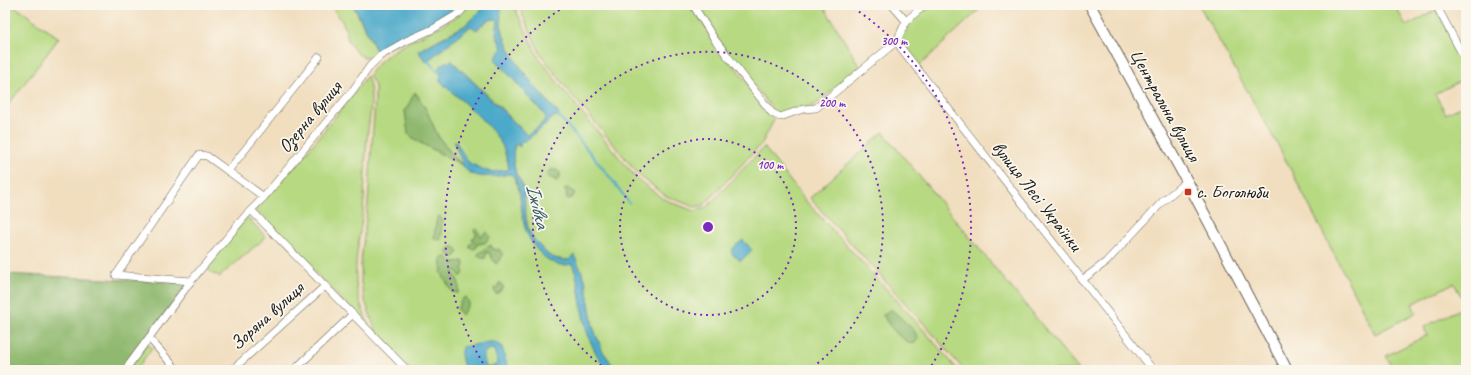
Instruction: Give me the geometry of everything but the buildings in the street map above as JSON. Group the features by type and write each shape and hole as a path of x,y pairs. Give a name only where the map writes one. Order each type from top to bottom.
{"street":[{"name":"Озерна вулиця","path":"125,370 192,281 246,215 252,211 264,197 353,90 370,66 380,56 406,41 433,29 458,14 467,5"},
{"path":"693,5 715,40 772,113 780,117 803,109 816,108 897,41 906,21 925,5"},
{"path":"892,5 906,21"},
{"name":"Центральна вулиця","path":"1090,5 1187,181 1287,370"},
{"path":"1436,5 1466,61"},
{"name":"вулиця Лесі Українки","path":"897,41 920,73 1154,370"},
{"name":"Озерна вулиця","path":"228,171 319,57"},
{"path":"192,281 116,275 199,156 207,156 264,197"},
{"path":"1082,280 1106,262 1164,200 1187,181"},
{"path":"252,211 407,370"},
{"name":"Зоряна вулиця","path":"232,370 325,286"},
{"path":"294,370 353,314"},
{"path":"149,338 177,370"}],"green space":[{"path":"5,5 13,5 59,38 5,109"},
{"path":"330,5 353,5 377,53 381,45 405,38 370,57 363,57 356,52 348,40 342,21"},
{"path":"471,5 487,5 464,26 421,49 426,62 472,25 477,30 488,21 496,19 498,21 496,34 502,48 498,53 546,117 542,124 527,135 451,60 442,72 440,81 490,127 502,144 509,168 507,170 492,172 469,163 455,141 454,143 464,166 496,176 513,175 520,193 524,224 539,252 557,264 572,264 576,275 586,321 602,363 608,370 410,370 378,337 364,298 361,283 361,261 368,202 375,100 375,86 369,75 377,65 398,48 448,22","holes":["415,92 438,136 462,165 419,142 408,134"]},
{"path":"502,5 516,5 516,10 537,55 564,91 637,179 663,199 694,211 706,208 764,147 805,200 921,327 958,370 616,370 602,350 593,327 585,279 569,260 556,258 546,253 532,237 527,225 522,184 514,167 514,147 515,144 520,146 520,143 528,139 548,123 554,116 559,114 528,78 510,49 503,34 501,20"},
{"path":"520,5 690,5 774,120 762,143 704,205 695,207 666,196 640,176 567,89 540,53 520,9"},
{"path":"695,5 823,5 860,67 815,105 781,115 774,111 717,38"},
{"path":"928,5 984,5 918,67 902,46 900,38 909,22"},
{"path":"1199,5 1395,5 1406,26 1436,10 1466,68 1466,78 1435,94 1446,114 1466,104 1466,306 1454,283 1412,304 1416,313 1375,334 1280,149"},
{"path":"367,76 371,92 371,108 366,147 364,200 357,252 356,282 358,294 370,329 255,210 312,145"},
{"path":"415,92 426,109 438,136 452,155 464,166 419,142 408,134 405,111"},
{"path":"883,132 1079,370 964,370 810,198"},
{"path":"550,170 557,170 560,173 560,178 556,181 548,177 547,175"},
{"path":"567,188 575,193 572,198 567,199 566,197 567,194 564,189"},
{"path":"440,216 443,221 440,240 435,239 434,237 437,217"},
{"path":"247,217 266,237 219,277 216,274 214,275 207,268 198,278"},
{"path":"476,228 481,236 487,232 490,237 485,243 477,244 476,248 473,249 469,246 474,242 472,238 475,237 476,234 474,230"},
{"path":"491,245 495,250 499,249 503,255 496,264 488,252 486,252 484,259 478,255"},
{"path":"453,247 458,252 453,257 448,252"},
{"path":"445,256 453,262 463,261 464,265 462,269 464,272 462,276 460,276 456,270 453,272 458,282 458,293 452,292 441,272 442,270 440,264"},
{"path":"5,274 188,283 122,370 5,370"},
{"path":"499,283 501,283 504,288 497,294 495,293 494,288 497,288"},
{"path":"466,297 469,303 462,315 457,309 462,299"},
{"path":"1466,306 1466,370 1394,370 1386,356 1427,335 1424,327"},
{"path":"891,309 914,330 918,339 914,344 904,340 892,329 886,320 883,315"},
{"path":"146,345 149,345 152,348 136,370 128,370"}],"water":[{"path":"353,5 464,5 444,20 377,53"},
{"path":"487,5 502,5 501,20 503,34 510,49 528,78 559,114 556,117 554,116 548,123 527,140 520,143 520,147 516,144 514,147 514,167 522,184 529,231 532,237 546,253 552,257 569,260 574,255 585,279 593,327 602,350 616,370 608,370 597,356 593,348 582,313 577,279 572,264 560,265 550,261 540,253 531,242 524,224 518,187 513,175 479,176 473,174 464,167 454,143 455,141 469,163 492,172 507,170 509,168 503,148 497,137 465,103 440,81 442,72 438,68 446,61 448,63 451,60 527,135 541,125 545,120 546,117 544,114 495,59 502,48 496,34 498,21 496,19 488,20 476,30 471,26 426,62 418,51 464,26"},
{"path":"743,240 752,250 741,261 733,255 731,251"},
{"path":"495,342 502,347 507,365 506,369 465,370 461,356 462,347","holes":["489,349 494,350 498,364 488,368 486,367 483,354"]}],"waterway":[{"path":"500,14 501,5"},
{"name":"Іжівка","path":"426,59 442,76"},
{"path":"557,114 603,168 629,203"}],"place":[{"name":"с. Боголюби","path":"1188,192"}]}
